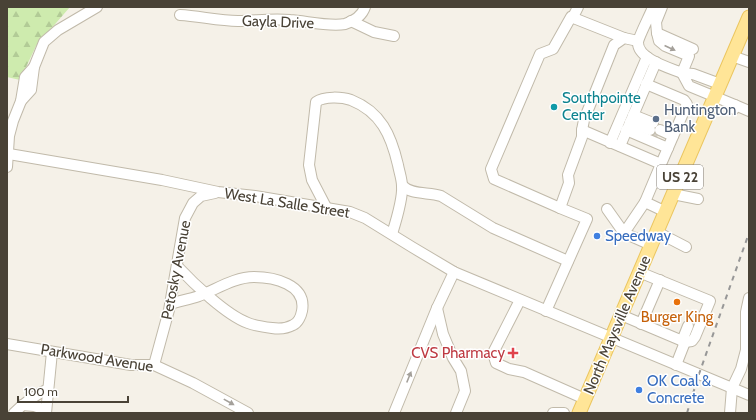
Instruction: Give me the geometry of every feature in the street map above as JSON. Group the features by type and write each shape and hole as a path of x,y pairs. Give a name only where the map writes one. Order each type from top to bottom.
{"main road":[{"name":"North Maysville Avenue","path":"579,413 749,17"}],"street":[{"path":"7,167 9,136 13,121 21,101 31,90 34,67 44,42 58,30 97,7"},
{"path":"352,21 359,17 365,7"},
{"path":"546,311 587,219 494,179 491,169 540,54 553,49 571,17 573,18 578,7"},
{"path":"653,7 638,42 640,48 651,60 682,73 693,74 720,84"},
{"path":"662,7 656,22 659,41 665,46 691,52 682,73"},
{"name":"Gayla Drive","path":"180,14 236,21 282,19 343,24 352,21"},
{"path":"573,18 638,42"},
{"path":"352,21 374,32 394,36"},
{"path":"560,208 569,183 568,175 582,137 584,120 614,44 624,38"},
{"path":"732,56 749,62"},
{"path":"615,144 630,122 646,84 651,60"},
{"path":"615,144 651,60"},
{"path":"682,73 690,86 715,96 734,107 749,111"},
{"path":"624,233 645,202 687,104 684,100 646,84"},
{"path":"326,207 312,180 309,165 316,102 320,98 345,98 364,106 379,119 387,131 394,150 403,186 398,214 392,234"},
{"path":"630,122 655,130 672,140"},
{"path":"630,122 672,140"},
{"path":"582,130 661,164"},
{"name":"West La Salle Street","path":"9,154 155,179 218,192 326,207 350,212 365,218 454,272 749,395"},
{"path":"403,186 406,190 412,192 441,196 493,228 568,261"},
{"name":"Petosky Avenue","path":"154,365 170,304 189,209 201,196 218,192"},
{"path":"673,194 698,199"},
{"path":"645,202 666,212"},
{"path":"607,209 624,233 651,245"},
{"path":"657,232 686,247"},
{"path":"170,304 205,293 244,278 255,277 281,281 291,285 300,295 302,312 299,320 289,327 278,329 247,323 234,316 205,293 177,266"},
{"path":"394,413 437,308 454,272"},
{"path":"621,315 686,341 695,337 710,301 659,282 640,272"},
{"path":"641,324 659,282"},
{"path":"730,413 732,388 738,378 746,350 746,312 749,298"},
{"path":"520,300 493,353 496,363 509,369 524,372 585,399"},
{"path":"437,308 443,334 453,358 461,371 466,391 456,413"},
{"path":"676,364 686,341 688,326"},
{"name":"Parkwood Avenue","path":"7,344 131,365 154,365 193,382 248,413"},
{"path":"22,405 34,406 46,411 52,352"},
{"path":"14,413 22,405 39,393 48,389"},
{"path":"553,413 564,413"}],"green space":[{"path":"7,7 70,7 36,46 20,80 7,77"}],"tunnel":[{"path":"648,133 658,137"}],"railway":[{"path":"687,413 699,374 749,233"}],"place":[{"name":"Southpointe Center","path":"554,107"},
{"name":"Huntington Bank","path":"656,119"},
{"name":"Speedway","path":"597,236"},
{"name":"Burger King","path":"677,302"},
{"name":"CVS Pharmacy","path":"513,353"},
{"name":"OK Coal & Concrete","path":"639,390"}]}
